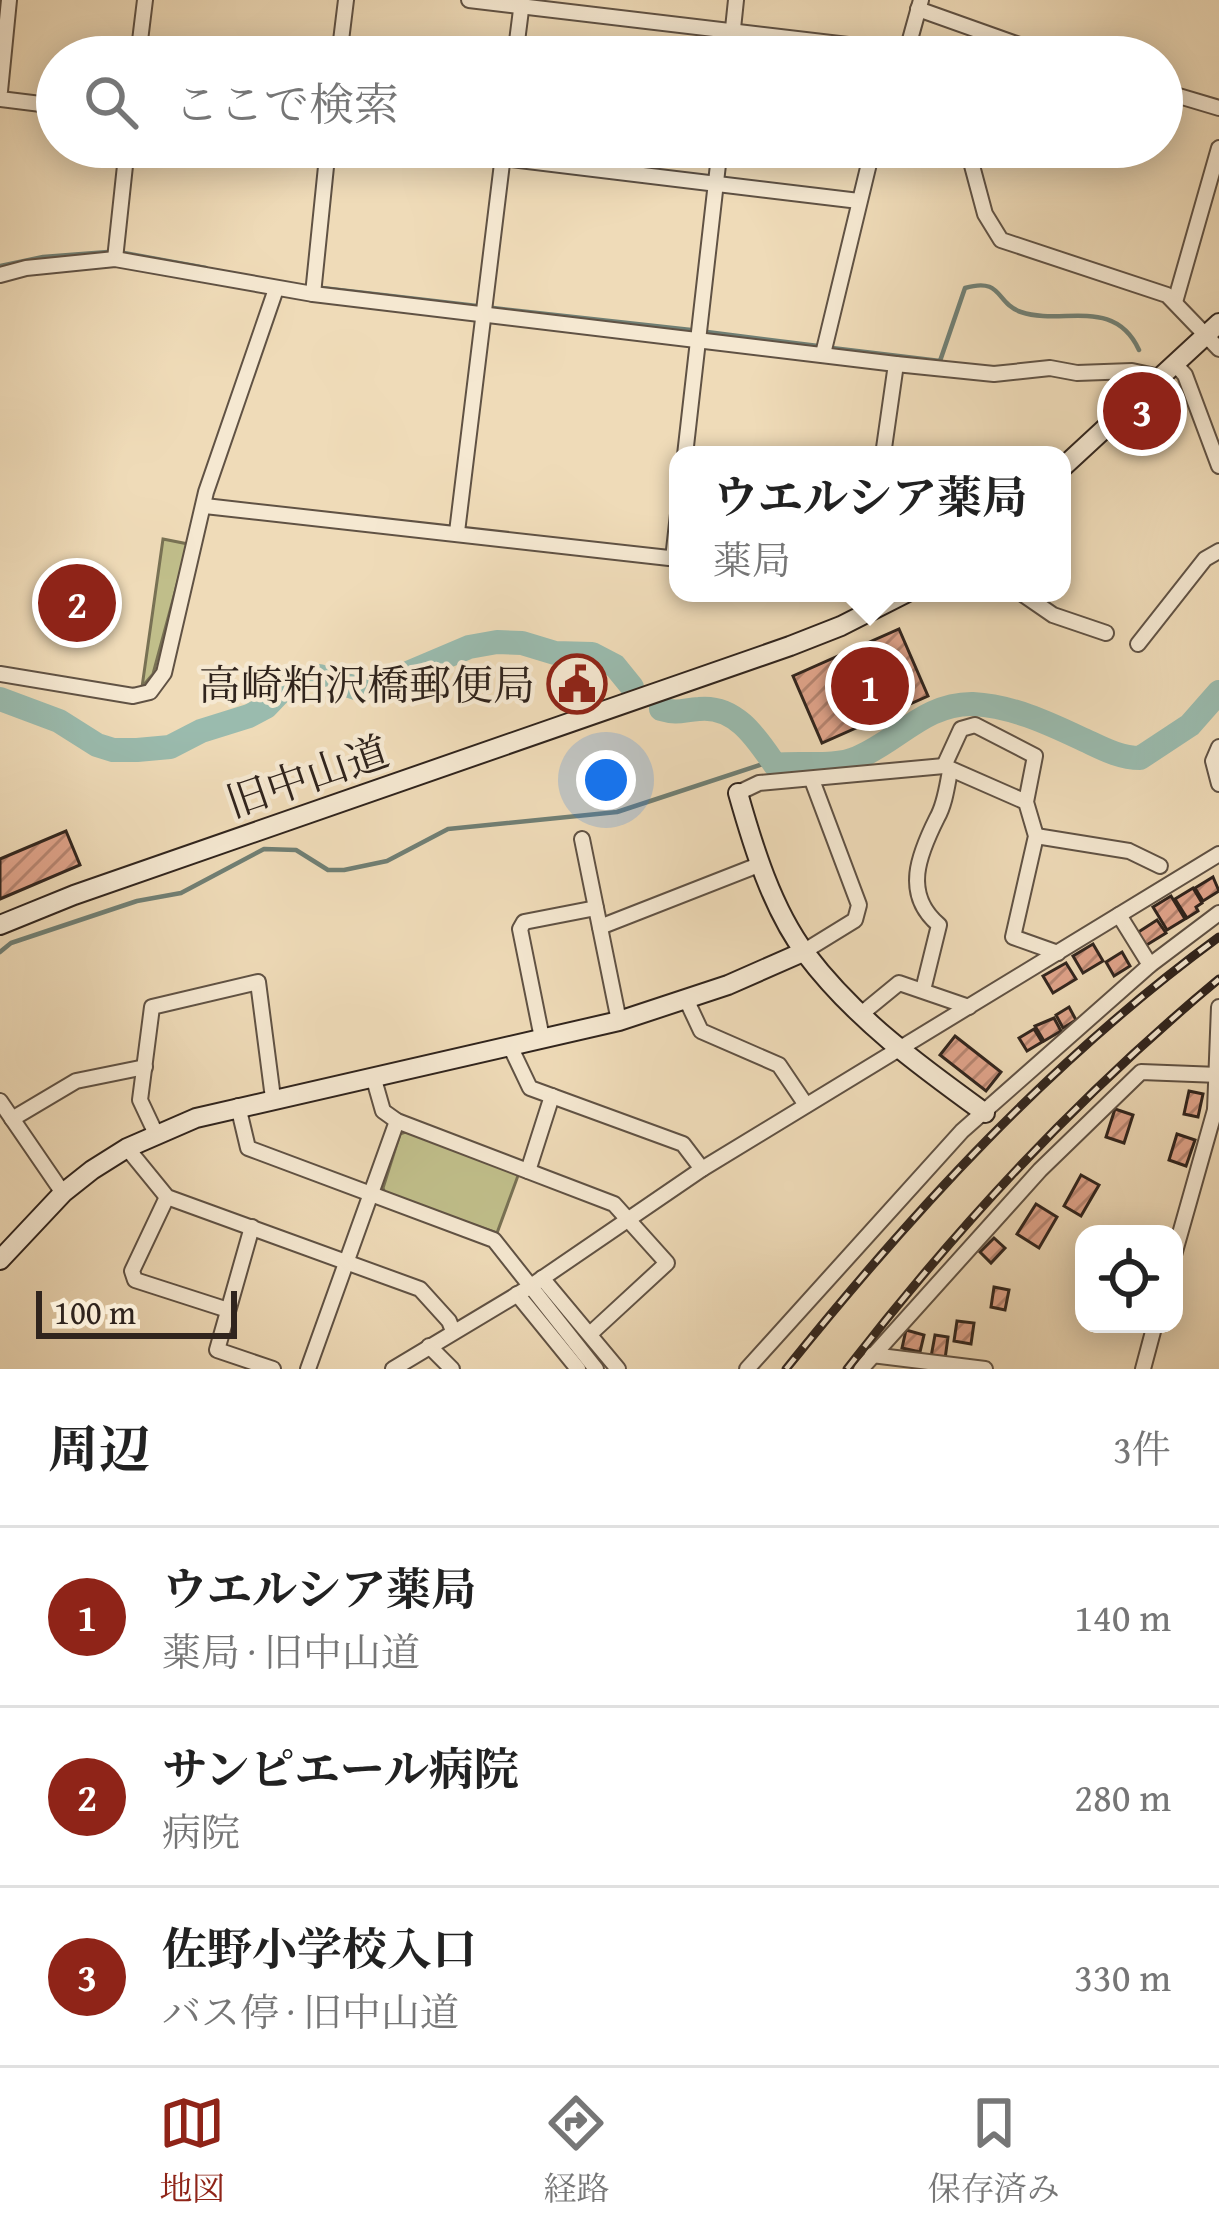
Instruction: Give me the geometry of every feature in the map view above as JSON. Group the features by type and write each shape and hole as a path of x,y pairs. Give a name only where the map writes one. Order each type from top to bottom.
{"street":[{"path":"9,0 0,95 36,102"},
{"path":"141,36 145,0"},
{"path":"342,36 346,0"},
{"path":"469,0 769,36"},
{"path":"732,36 736,0"},
{"path":"517,36 521,3"},
{"path":"910,36 920,5 999,36"},
{"path":"1183,97 1219,108"},
{"path":"1175,302 1219,148"},
{"path":"115,259 125,168"},
{"path":"313,294 326,168"},
{"path":"457,532 501,168"},
{"path":"613,168 859,201"},
{"path":"686,446 718,168"},
{"path":"823,354 868,168"},
{"path":"973,168 985,214 1000,240 1167,295 1211,343"},
{"path":"0,275 115,259 313,294 896,364 994,374 1050,368 1077,373 1167,370 1185,375 1219,466"},
{"path":"0,674 133,696 150,692 164,673 206,492 276,289"},
{"path":"1071,460 1167,370 1211,343 1219,323"},
{"path":"884,446 896,364"},
{"path":"205,506 669,558"},
{"path":"1138,644 1205,559 1219,551"},
{"path":"863,602 872,612"},
{"name":"旧中山道","path":"0,926 161,864 703,677 890,602"},
{"path":"1034,602 1053,615 1106,633"},
{"path":"923,990 939,925 919,898 915,870 939,816 947,768 961,730 975,725 1035,756 1026,802 1036,836 1013,937 1058,952"},
{"path":"1219,746 1213,760 1219,784"},
{"path":"985,1113 900,1051 803,952 761,864 738,793 759,783 947,768 1026,802"},
{"path":"0,1260 64,1193 127,1148 156,1134 238,1106 619,1021 803,952 855,920 860,905 812,780"},
{"path":"1036,836 1129,851 1160,866"},
{"path":"582,839 619,1021"},
{"path":"393,1369 522,1291 702,1169 1219,854"},
{"path":"600,927 761,864"},
{"path":"542,1039 520,928 524,922 596,908"},
{"path":"747,1369 962,1131 1150,965 1219,914"},
{"path":"1119,915 1150,965"},
{"path":"156,1134 140,1100 152,1007 258,982 272,1098"},
{"path":"860,1015 898,983 968,1007"},
{"path":"686,999 700,1031 778,1065 806,1105"},
{"path":"1183,1226 1217,1111 1218,1011"},
{"path":"510,1046 530,1088 683,1144 702,1169"},
{"path":"12,1119 76,1081 145,1066"},
{"path":"861,1369 1040,1170 1141,1072 1217,1075"},
{"path":"374,1076 383,1111 397,1121 614,1204 667,1263 590,1334"},
{"path":"528,1171 552,1096"},
{"path":"0,1101 64,1193"},
{"path":"238,1106 248,1148 494,1240 522,1291 578,1369"},
{"path":"308,1369 397,1121"},
{"path":"127,1148 167,1197 420,1289 449,1321 452,1331"},
{"path":"167,1197 132,1271 135,1280 228,1310"},
{"path":"252,1227 217,1350 273,1369"},
{"path":"542,1278 618,1369"},
{"path":"522,1291 596,1369"},
{"path":"1143,1369 1153,1333"},
{"path":"429,1346 452,1369"},
{"path":"872,1355 985,1369"}],"shaded area":[{"path":"163,539 188,544 153,674 142,687"},
{"path":"408,1131 519,1173 497,1233 386,1195 383,1188 400,1134"}],"building":[{"path":"899,629 928,696 822,743 793,676"},
{"path":"66,831 80,865 0,899 0,859"},
{"path":"1213,877 1219,891 1203,901 1195,888"},
{"path":"1193,888 1202,903 1187,918 1175,899"},
{"path":"1171,896 1185,919 1167,930 1153,907"},
{"path":"1157,920 1166,933 1145,946 1137,933"},
{"path":"1093,944 1103,961 1083,973 1073,956"},
{"path":"1122,952 1130,966 1114,976 1106,962"},
{"path":"1066,963 1076,979 1053,993 1043,976"},
{"path":"1069,1007 1076,1020 1063,1028 1056,1015"},
{"path":"1054,1018 1061,1031 1044,1041 1035,1026"},
{"path":"1034,1029 1042,1042 1027,1051 1019,1038"},
{"path":"955,1036 1001,1072 986,1091 940,1055"},
{"path":"1189,1091 1203,1094 1198,1117 1184,1114"},
{"path":"1115,1109 1133,1115 1124,1143 1106,1137"},
{"path":"1177,1134 1195,1140 1186,1166 1169,1160"},
{"path":"1081,1175 1099,1185 1081,1216 1064,1206"},
{"path":"1036,1204 1057,1217 1039,1248 1017,1234"},
{"path":"994,1238 1005,1248 991,1263 980,1252"},
{"path":"994,1287 1009,1290 1005,1310 991,1307"},
{"path":"957,1321 974,1323 971,1344 954,1341"},
{"path":"906,1330 924,1335 920,1352 902,1348"},
{"path":"935,1335 948,1337 945,1359 931,1357"}],"waterway":[{"path":"0,266 108,252"},
{"path":"124,253 206,268"},
{"path":"832,348 940,361 965,288 986,286 1021,312 1116,323 1139,350"},
{"path":"322,288 477,306"},
{"path":"493,308 691,330"},
{"path":"707,332 818,346"},
{"path":"0,699 59,721 97,745 137,750 170,747 249,716 266,707 288,684 319,676 359,689 377,686 469,647 497,642 522,643 555,653 592,654 615,666 632,687"},
{"path":"661,709 724,712 744,726 775,765 848,761 926,716 973,704 1028,716 1109,751 1140,758 1190,725 1219,692"},
{"path":"0,952 11,943 137,901 181,893 264,849 296,850 328,870 344,870 387,861 448,829 617,812 772,761"}],"railway":[{"path":"786,1369 884,1251 988,1139 1099,1033 1219,937"},
{"path":"847,1369 1022,1164 1118,1068 1219,979"}],"place":[{"name":"佐野小学校入口","path":"1142,411"},
{"name":"サンピエール病院","path":"77,603"},
{"name":"高崎粕沢橋郵便局","path":"577,684"},
{"name":"ウエルシア薬局","path":"870,686"}]}
